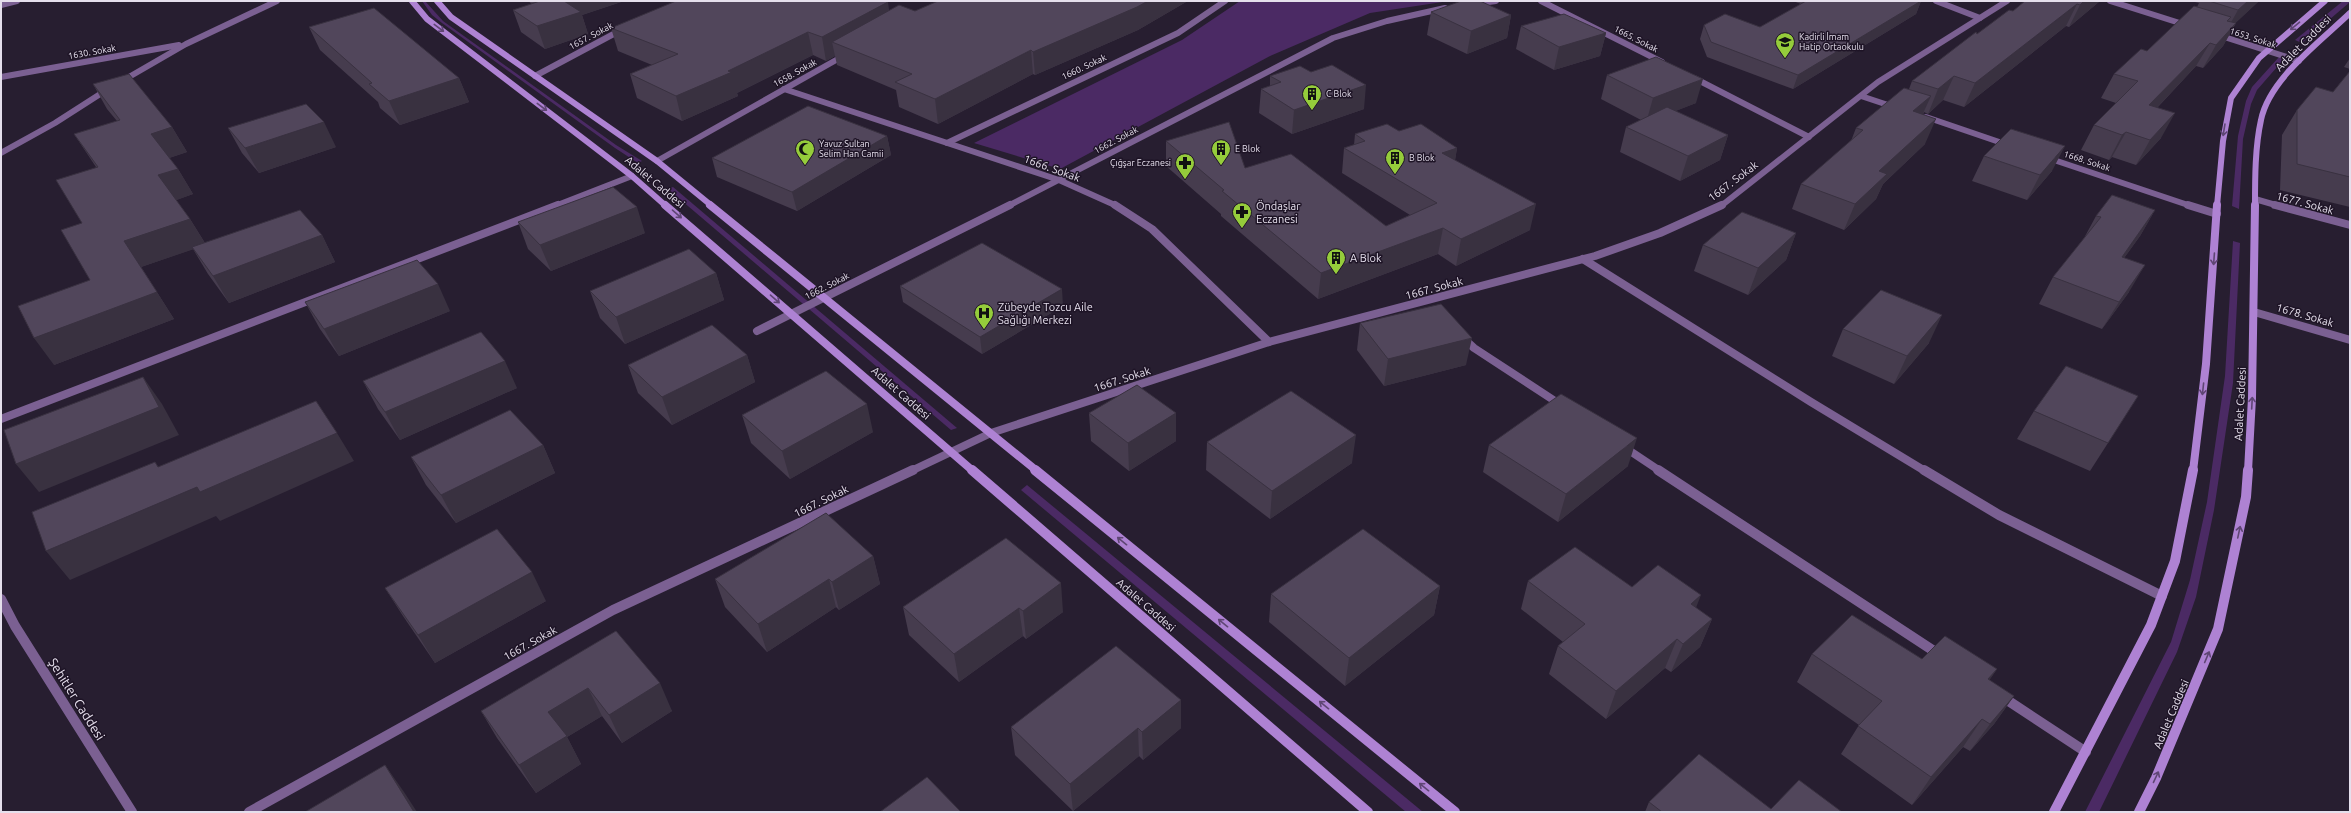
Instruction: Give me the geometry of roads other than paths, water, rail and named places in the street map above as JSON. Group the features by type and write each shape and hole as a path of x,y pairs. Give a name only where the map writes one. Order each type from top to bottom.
{"street":[{"path":"1,5 17,1"},
{"path":"1,153 186,44 277,1"},
{"name":"Adalet Caddesi","path":"412,1 427,19 632,176 1368,812"},
{"path":"437,1 451,17 657,161 1454,812"},
{"name":"1660. Sokak","path":"947,143 1178,33 1225,1"},
{"path":"1466,5 1496,1"},
{"name":"1665. Sokak","path":"1541,1 1666,64"},
{"path":"1936,1 1980,18"},
{"name":"1667. Sokak","path":"249,812 613,610 991,433 1268,342 1426,305 1583,259 1660,233 1718,208 1878,82 2007,1"},
{"path":"2110,1 2193,27"},
{"path":"2054,812 2151,625 2175,561 2186,514 2197,448 2206,364 2223,141 2231,98 2240,83 2267,51 2325,1"},
{"name":"1662. Sokak","path":"757,331 1059,180 1333,38 1387,21 1451,7"},
{"name":"Adalet Caddesi","path":"2139,812 2156,778 2218,629 2246,496 2252,398 2256,160 2261,119 2270,97 2299,61 2350,12"},
{"name":"1657. Sokak","path":"535,76 627,27"},
{"name":"1653. Sokak","path":"2215,34 2299,61"},
{"name":"1630. Sokak","path":"1,77 186,44"},
{"name":"1658. Sokak","path":"657,161 852,51"},
{"path":"1686,74 1809,137"},
{"name":"1666. Sokak","path":"784,89 1059,180 1122,208 1152,229 1268,342"},
{"path":"1861,96 1899,108"},
{"path":"1921,116 2012,146"},
{"name":"1668. Sokak","path":"2042,156 2217,214"},
{"path":"1,420 632,176"},
{"name":"1677. Sokak","path":"2255,199 2350,226"},
{"path":"1583,259 1811,402 1999,515 2162,596"},
{"name":"1678. Sokak","path":"2254,312 2350,340"},
{"path":"1457,333 1474,348 1568,410"},
{"path":"1615,440 1947,660"},
{"name":"Şehitler Caddesi","path":"1,598 15,626 132,812"},
{"path":"1993,690 2086,752"}],"place":[{"name":"Kadirli İmam Hatip Ortaokulu","path":"1785,59"},
{"name":"C Blok","path":"1312,111"},
{"name":"Yavuz Sultan Selim Han Camii","path":"805,166"},
{"name":"E Blok","path":"1221,166"},
{"name":"B Blok","path":"1395,175"},
{"name":"Çığşar Eczanesi","path":"1185,180"},
{"name":"Öndaşlar Eczanesi","path":"1242,229"},
{"name":"A Blok","path":"1336,275"},
{"name":"Zübeyde Tozcu Aile Sağlığı Merkezi","path":"984,330"}]}
